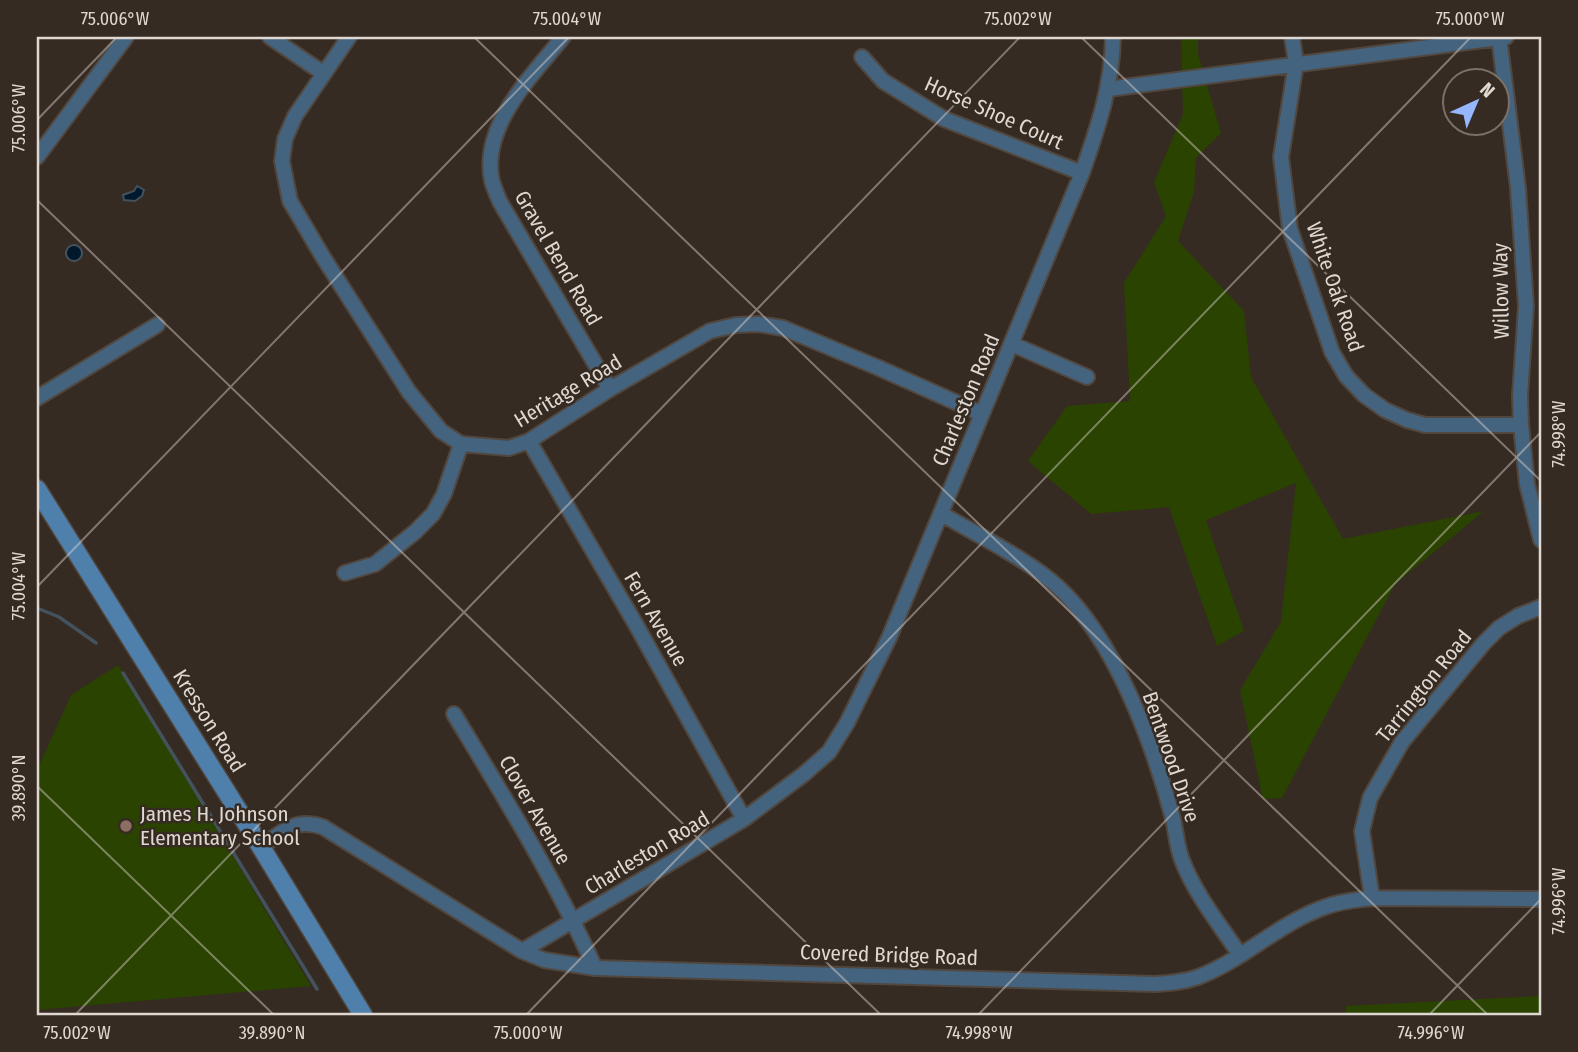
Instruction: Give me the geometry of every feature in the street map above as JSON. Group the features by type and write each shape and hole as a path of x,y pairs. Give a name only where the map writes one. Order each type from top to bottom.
{"street":[{"path":"37,157 126,37"},
{"path":"270,37 323,73"},
{"path":"345,573 375,564 433,514 444,494 461,444 441,431 409,392 290,201 283,175 285,139 295,116 349,37"},
{"name":"Gravel Bend Road","path":"563,37 512,102 499,128 491,158 492,180 499,202 610,389"},
{"name":"Charleston Road","path":"522,951 744,819 804,774 828,752 847,723 889,638 942,514 1082,173 1104,108 1112,63 1113,37"},
{"name":"White Oak Road","path":"1292,37 1296,63 1281,157 1290,229 1332,352 1346,376 1364,395 1385,410 1407,420 1425,425 1521,425"},
{"path":"1108,89 1502,37"},
{"name":"Willow Way","path":"1502,37 1527,306 1520,396 1521,425 1527,484 1541,541"},
{"name":"Horse Shoe Court","path":"862,57 883,81 944,119 1082,173"},
{"name":"Heritage Road","path":"461,444 509,447 529,441 610,389 710,331 736,325 758,324 783,328 982,414"},
{"path":"37,398 157,325"},
{"path":"1012,344 1087,377"},
{"name":"Fern Avenue","path":"529,441 635,623 744,819"},
{"name":"Kresson Road","path":"37,489 361,1011"},
{"name":"Bentwood Drive","path":"942,514 1032,568 1058,587 1083,614 1110,659 1140,719 1189,878 1240,955"},
{"name":"Tarrington Road","path":"1373,898 1362,831 1370,798 1402,742 1499,628 1518,616 1541,607"},
{"name":"Clover Avenue","path":"454,714 528,837 574,922 595,968"},
{"name":"Covered Bridge Road","path":"261,848 299,822 310,822 323,827 522,951 544,960 595,968 1155,984 1181,982 1220,968 1301,918 1347,901 1373,898 1541,899"}],"green space":[{"path":"1181,37 1198,37 1198,54 1221,133 1196,158 1194,192 1178,241 1244,311 1251,377 1343,539 1484,511 1395,584 1282,798 1263,799 1240,690 1281,622 1296,483 1206,520 1244,631 1217,646 1169,507 1091,514 1028,461 1067,406 1130,401 1124,283 1166,216 1154,182 1183,114"},
{"name":"James H. Johnson Elementary School","path":"118,665 311,986 37,1010 37,770 71,695"},
{"path":"1541,996 1541,1015 1346,1015 1346,1006"}],"water":[{"path":"137,186 144,190 142,196 135,201 124,200 123,195 134,191"},
{"path":"74,245 80,247 80,259 74,261 68,259 66,253 68,247"}],"waterway":[{"path":"37,608 59,617 96,643"},
{"path":"123,673 317,989"}],"place":[{"name":"James H. Johnson Elementary School","path":"126,826"}]}
